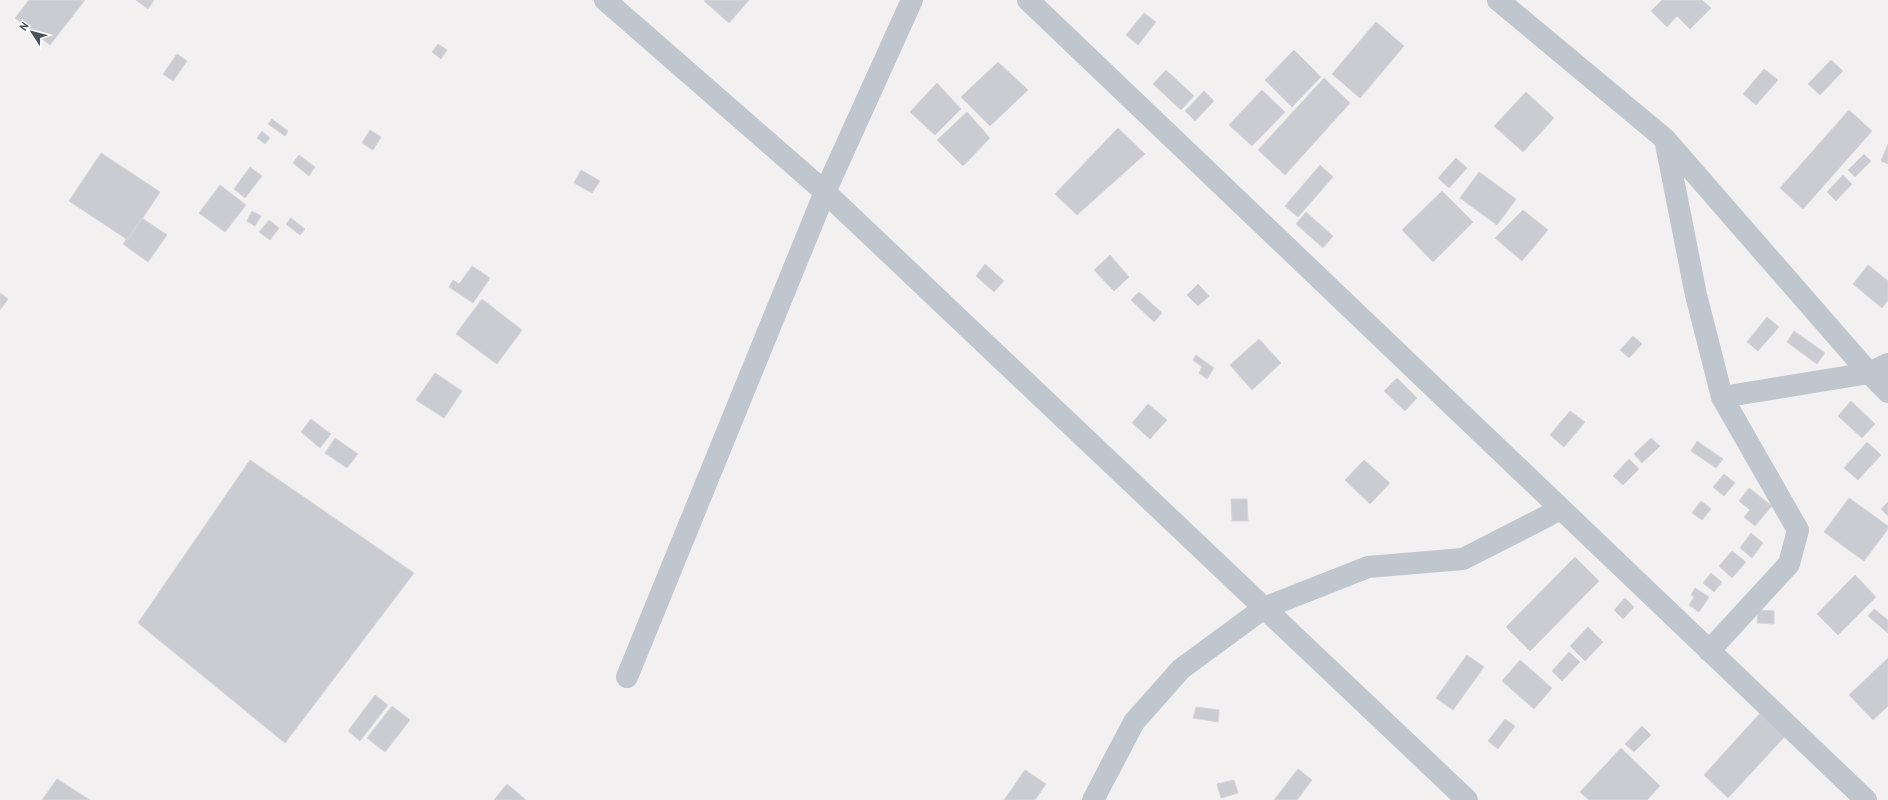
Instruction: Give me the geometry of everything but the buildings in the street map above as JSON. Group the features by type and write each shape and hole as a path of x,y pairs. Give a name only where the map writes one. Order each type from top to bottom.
{"street":[{"path":"605,0 825,192 1467,800"},
{"path":"627,678 825,192 912,0"},
{"path":"1028,0 1866,800"},
{"path":"1498,0 1665,139 1879,369 1888,392"},
{"path":"1665,139 1696,296 1722,397 1798,530 1789,564 1710,651"},
{"path":"1722,397 1879,369"},
{"path":"1093,800 1134,722 1181,669 1264,608 1368,567 1464,559 1561,509"}]}
